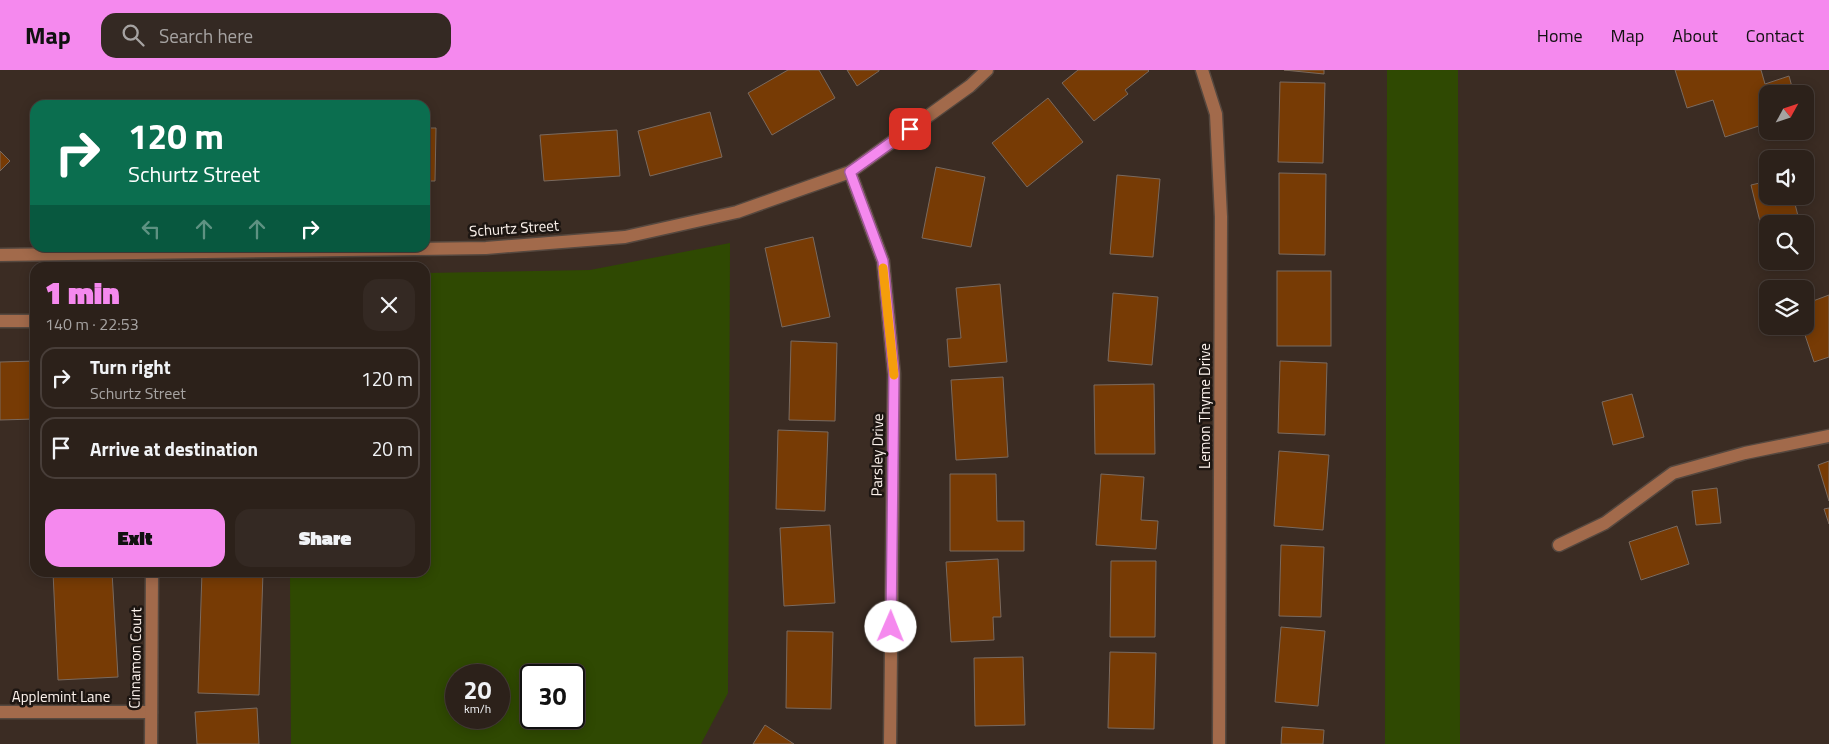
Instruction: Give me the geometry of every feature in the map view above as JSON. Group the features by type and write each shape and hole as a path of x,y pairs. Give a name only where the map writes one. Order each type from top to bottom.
{"street":[{"name":"Schurtz Street","path":"430,249 486,248 625,237 737,212 850,172 970,86 987,70"},
{"name":"Lemon Thyme Drive","path":"1202,70 1216,114 1220,217 1219,744"},
{"name":"Parsley Drive","path":"850,172 883,261 894,374 890,744"},
{"name":"Schurtz Street","path":"0,255 208,252"},
{"path":"0,321 30,321"},
{"path":"1559,545 1606,523 1673,473 1745,453 1829,436"},
{"name":"Cinnamon Court","path":"151,744 152,577"},
{"name":"Applemint Lane","path":"0,712 151,712"}],"green space":[{"path":"1387,70 1458,70 1460,744 1385,744"},
{"path":"730,243 728,693 701,744 291,744 290,577 430,577 430,273 590,270"}],"building":[{"path":"788,70 819,70 835,98 772,135 748,93"},
{"path":"847,70 879,70 879,71 857,86"},
{"path":"1078,70 1149,71 1125,90 1128,94 1094,121 1062,83"},
{"path":"1284,70 1324,70 1324,74"},
{"path":"1675,70 1761,70 1765,84 1789,76 1792,85 1759,85 1759,126 1725,137 1713,100 1687,108"},
{"path":"1280,82 1325,83 1323,163 1278,162"},
{"path":"1048,98 1083,142 1027,187 992,143"},
{"path":"710,112 722,157 650,176 638,131"},
{"path":"430,128 436,128 435,181 430,181"},
{"path":"617,130 620,176 544,181 540,135"},
{"path":"0,151 10,161 0,171"},
{"path":"936,167 985,177 971,247 922,238"},
{"path":"1279,173 1326,174 1325,255 1279,254"},
{"path":"1117,175 1160,179 1153,257 1110,254"},
{"path":"1759,183 1759,205 1795,205 1798,215 1759,215 1759,217 1751,185"},
{"path":"813,237 830,317 782,327 765,248"},
{"path":"1277,271 1331,271 1331,346 1277,346"},
{"path":"1000,284 1007,362 949,367 947,339 961,338 956,288"},
{"path":"1113,293 1158,297 1152,365 1108,361"},
{"path":"1829,295 1829,357 1814,362 1805,335 1814,335 1814,301"},
{"path":"791,341 837,343 835,421 789,420"},
{"path":"30,361 30,419 0,420 0,362"},
{"path":"1280,361 1327,363 1325,435 1278,433"},
{"path":"1003,377 1008,457 956,460 951,380"},
{"path":"1154,384 1155,454 1095,454 1094,385"},
{"path":"1632,394 1644,437 1613,445 1602,402"},
{"path":"778,430 828,432 825,511 776,509"},
{"path":"1279,451 1329,455 1323,530 1274,526"},
{"path":"1829,461 1829,501 1818,465"},
{"path":"950,474 996,474 997,521 1024,521 1024,551 950,551"},
{"path":"1101,474 1144,477 1141,520 1158,521 1156,549 1096,545"},
{"path":"1717,488 1721,523 1696,525 1692,491"},
{"path":"1829,508 1829,524 1824,509"},
{"path":"830,525 835,603 784,606 780,528"},
{"path":"1677,526 1689,564 1641,580 1629,542"},
{"path":"1281,545 1324,547 1321,617 1279,616"},
{"path":"998,559 1001,617 993,617 994,640 951,642 946,562"},
{"path":"1111,561 1156,561 1155,637 1110,637"},
{"path":"53,577 112,577 118,677 58,680"},
{"path":"202,577 263,577 259,695 198,693"},
{"path":"1281,627 1325,631 1318,706 1275,702"},
{"path":"787,631 833,632 831,709 786,708"},
{"path":"1110,652 1156,653 1154,729 1108,728"},
{"path":"1023,657 1025,725 975,726 974,658"},
{"path":"257,708 259,744 197,744 195,712"},
{"path":"765,725 794,744 753,744"},
{"path":"1282,727 1324,730 1323,744 1281,744"}],"slow traffic":[{"path":"883,268 894,375"}],"route":[{"path":"891,627 894,374 883,261 850,172 910,129"}]}
